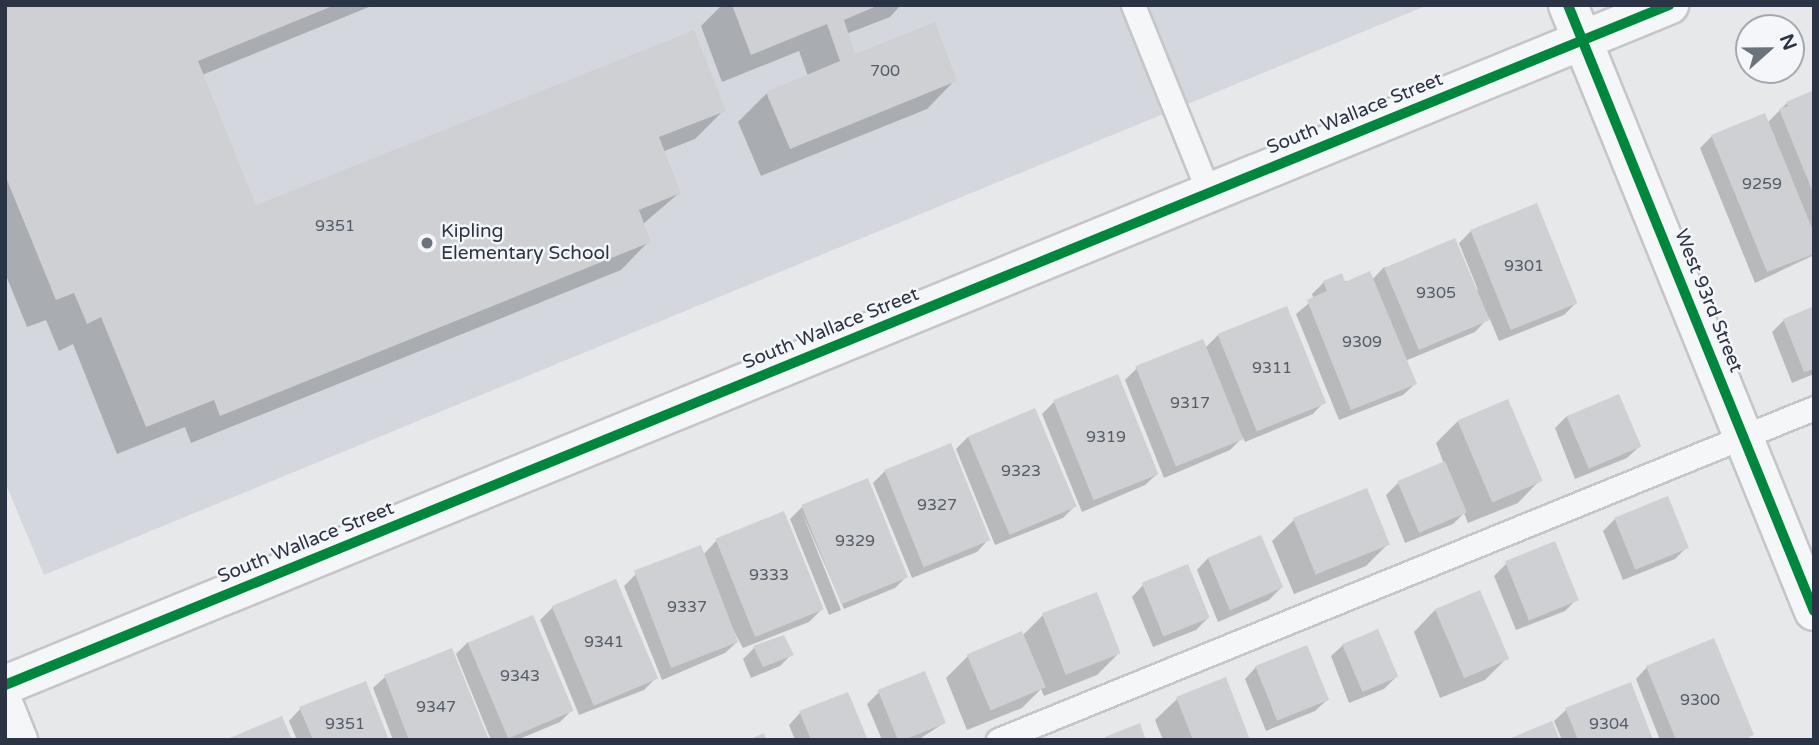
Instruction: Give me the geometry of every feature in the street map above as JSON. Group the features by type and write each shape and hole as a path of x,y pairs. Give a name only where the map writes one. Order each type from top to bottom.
{"street":[{"name":"West 93rd Street","path":"1568,5 1814,611"},
{"name":"South Wallace Street","path":"5,685 1669,5"},
{"path":"5,708 18,740"}],"lane":[{"path":"1133,5 1209,193"},
{"path":"998,740 1814,408"}],"shaded area":[{"name":"Kipling Elementary School","path":"5,5 1428,5 44,575 5,482"}],"building":[{"path":"5,5 335,5 198,61 256,205 694,30 726,111 659,137 681,193 639,210 651,242 220,416 214,400 146,427 101,317 87,324 74,293 56,300 5,175"},
{"path":"732,5 879,5 844,20 855,54 935,22 957,81 790,149 766,92 840,61 827,24 751,55"},
{"path":"1814,90 1814,195 1779,109 1788,106 1786,102"},
{"path":"1765,113 1814,233 1814,254 1767,272 1711,135"},
{"path":"1537,203 1577,303 1511,330 1470,230"},
{"path":"1455,238 1490,320 1419,350 1384,268"},
{"path":"1370,271 1417,384 1351,410 1307,300 1327,291 1323,281 1342,273 1345,282"},
{"path":"1287,306 1326,403 1257,431 1217,334"},
{"path":"1814,306 1814,369 1804,372 1783,319"},
{"path":"1203,339 1243,439 1176,466 1135,366"},
{"path":"1118,374 1158,474 1094,500 1053,400"},
{"path":"1619,394 1641,446 1589,469 1567,416"},
{"path":"1508,399 1543,481 1492,502 1457,420"},
{"path":"1035,408 1077,506 1010,535 968,437"},
{"path":"951,443 990,540 924,567 884,470"},
{"path":"1445,461 1467,513 1419,533 1397,481"},
{"path":"868,478 908,577 841,604 801,505"},
{"path":"1367,488 1390,545 1316,575 1293,518"},
{"path":"1668,496 1689,548 1635,570 1614,518"},
{"path":"784,511 824,609 755,637 715,539"},
{"path":"1261,535 1283,587 1230,610 1208,558"},
{"path":"1555,541 1579,600 1529,621 1505,561"},
{"path":"701,545 738,642 671,668 634,571"},
{"path":"1188,564 1210,618 1163,637 1142,583"},
{"path":"616,579 658,678 594,706 552,606"},
{"path":"1480,590 1509,659 1464,678 1435,609"},
{"path":"1097,592 1121,654 1066,675 1042,613"},
{"path":"533,615 574,711 508,738 468,643"},
{"path":"1378,629 1398,677 1362,692 1342,644"},
{"path":"1022,631 1046,687 991,711 967,654"},
{"path":"784,635 794,655 763,667 753,646"},
{"path":"1714,638 1754,735 1742,740 1676,740 1646,666"},
{"path":"1307,645 1329,700 1277,721 1255,666"},
{"path":"452,648 489,740 409,740 384,675"},
{"path":"925,671 946,723 898,740 878,690"},
{"path":"1226,677 1250,740 1193,740 1176,697"},
{"path":"366,681 389,740 313,740 299,707"},
{"path":"1631,682 1653,740 1578,740 1565,708"},
{"path":"848,692 868,740 811,740 799,711"},
{"path":"282,716 292,740 225,740"},
{"path":"1552,721 1560,740 1506,740"},
{"path":"1140,723 1146,740 1106,740 1105,737"},
{"path":"764,733 766,740 748,740"}],"cycle path":[{"path":"1568,5 1814,611"},
{"path":"5,685 1669,5"}],"place":[{"name":"Kipling Elementary School","path":"427,243"}]}
